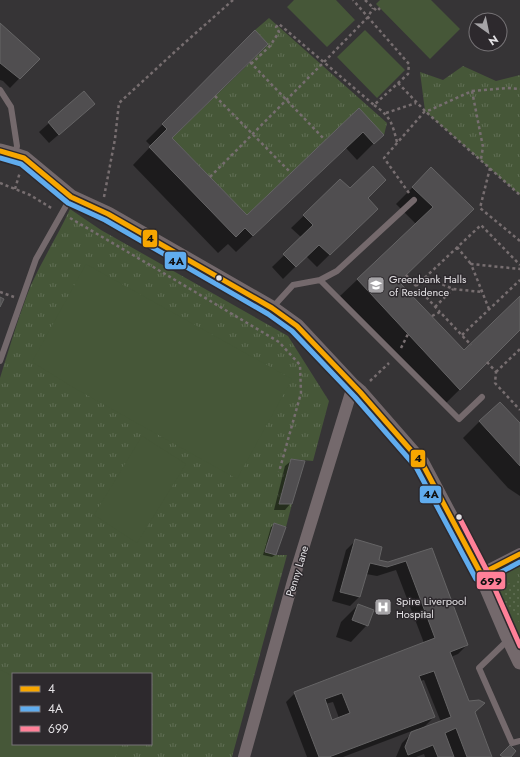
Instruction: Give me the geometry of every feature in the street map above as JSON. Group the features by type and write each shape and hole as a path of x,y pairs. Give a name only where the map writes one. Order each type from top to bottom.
{"street":[{"path":"0,151 24,158 71,196 108,214 272,308 297,326 422,463 481,574 520,662"},
{"name":"Penny Lane","path":"244,757 293,581 356,389"},
{"path":"481,574 520,554"}],"lane":[{"path":"0,90 11,107 17,146 15,155"},
{"path":"0,361 36,259 71,196"},
{"path":"272,308 293,286 320,280 337,272 414,200"},
{"path":"320,280 459,419 482,397"},
{"path":"509,640 479,668 512,743 520,741"}],"path":[{"path":"108,214 102,206 115,140 119,103 234,0"},
{"path":"353,0 409,64 408,74 374,106"},
{"path":"365,0 377,11 380,8"},
{"path":"210,177 368,17 373,8"},
{"path":"325,140 250,63 270,46 279,32 276,27 280,24 374,106 386,113 394,127 397,143"},
{"path":"398,84 416,103 520,195"},
{"path":"414,200 384,158 425,111 472,91 507,88 520,89"},
{"path":"472,91 483,147 481,160"},
{"path":"215,96 291,173"},
{"path":"386,113 416,103"},
{"path":"490,168 480,208 520,241"},
{"path":"0,183 30,195 58,211"},
{"path":"66,216 279,342 300,365 301,393 280,472"},
{"path":"416,286 481,225 520,266"},
{"path":"457,247 471,264 489,309"},
{"path":"471,264 520,269"},
{"path":"406,276 471,345"},
{"path":"426,276 453,289 482,292"},
{"path":"462,335 520,280"},
{"path":"435,307 453,289"},
{"path":"432,316 440,312"},
{"path":"356,389 396,356 408,334"},
{"path":"520,349 496,372 495,383 520,410"},
{"path":"487,362 496,372"}],"green space":[{"path":"294,0 336,0 355,20 327,47 287,7"},
{"path":"380,0 431,0 460,29 430,59 376,4"},
{"path":"269,18 387,123 384,135 359,109 247,215 172,138 268,45 255,30"},
{"path":"365,30 405,70 377,98 337,57"},
{"path":"463,66 496,81 520,75 520,195 425,111 420,72 443,80"},
{"path":"70,209 101,230 288,336 329,401 313,461 291,459 279,503 292,504 286,527 274,523 265,552 276,555 287,555 232,757 0,757 0,378 31,285"},
{"path":"86,264 292,379 237,479 76,389 32,362"},
{"path":"142,436 186,464 137,543 94,515"},
{"path":"520,554 520,662 481,574"},
{"path":"520,578 520,624 497,591"},
{"path":"0,670 12,676 12,745 121,745 115,757 0,757"}],"building":[{"path":"0,23 40,59 20,79 0,63"},
{"path":"255,30 268,44 172,138 247,215 359,108 384,135 374,144 363,132 253,236 245,228 236,237 149,147 167,129 162,124"},
{"path":"84,91 95,104 59,135 48,122"},
{"path":"373,166 386,180 368,198 378,209 330,255 319,245 296,267 283,254 313,225 303,215 340,179 350,188"},
{"path":"431,167 474,209 399,282 464,350 520,296 520,330 460,390 357,279 433,207 412,187"},
{"path":"0,297 4,299 0,307"},
{"path":"500,402 520,423 520,466 479,421"},
{"path":"291,459 305,461 292,504 279,504"},
{"path":"274,523 286,527 276,555 265,552"},
{"path":"355,539 382,547 379,560 388,562 432,548 468,645 450,652 469,701 479,700 485,703 475,712 492,757 467,757 456,728 445,733 454,757 438,757 433,745 408,755 405,747 411,732 451,717 434,671 419,676 435,717 329,757 319,757 294,692 435,638 406,561 387,567 370,563 360,597 340,592","holes":["342,693 350,713 332,720 325,699"]},
{"path":"358,604 374,610 368,626 352,620"},
{"path":"510,745 516,751 511,757 503,757 500,755"}],"transit line":[{"name":"4","path":"0,151 24,158 71,197 108,214 272,308 297,326 360,392 422,463 481,574 520,554"},
{"name":"4A","path":"0,158 21,164 68,203 105,220 268,314 292,331 355,397 416,467 476,579 484,581 520,562"},
{"name":"699","path":"459,517 487,571 520,646"}],"place":[{"name":"Greenbank Halls of Residence","path":"376,285"},
{"name":"Spire Liverpool Hospital","path":"383,607"}]}
